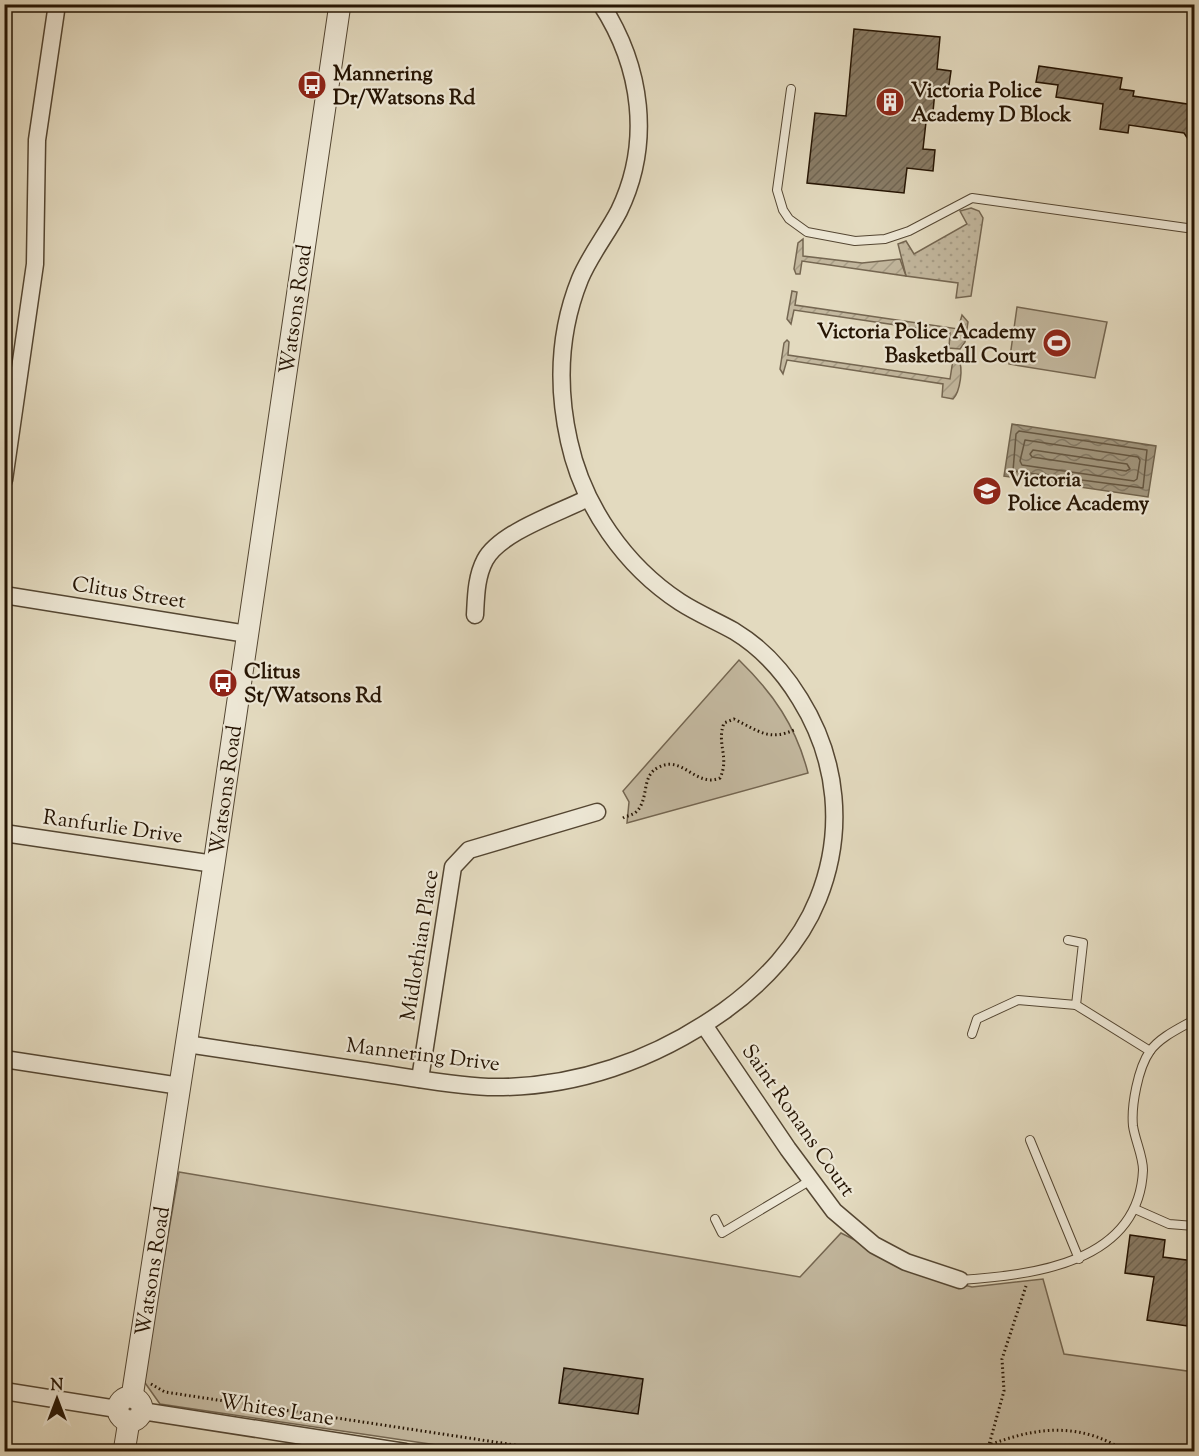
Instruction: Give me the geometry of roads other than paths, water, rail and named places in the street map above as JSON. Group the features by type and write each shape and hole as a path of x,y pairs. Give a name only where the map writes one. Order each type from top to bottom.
{"street":[{"path":"4,480 35,264 37,140 57,4"},
{"name":"Watsons Road","path":"124,1452 214,864 340,4"},
{"name":"Mannering Drive","path":"187,1044 487,1087 550,1084 631,1062 668,1046 704,1025 759,982 800,933 814,910 832,854 835,828 831,776 824,748 813,720 778,667 740,636 684,605 642,572 623,551 588,498 566,430 562,403 562,354 573,302 581,277 624,198 635,166 639,141 636,81 615,26 601,4"},
{"path":"476,615 479,575 495,547 507,538 588,498"},
{"name":"Clitus Street","path":"4,595 247,634"},
{"name":"Midlothian Place","path":"420,1079 453,867 469,850 597,812"},
{"name":"Ranfurlie Drive","path":"4,833 214,864"},
{"name":"Saint Ronans Court","path":"704,1025 834,1211 874,1245 906,1263 960,1280"},
{"path":"4,1059 180,1086"},
{"name":"Whites Lane","path":"4,1391 131,1404 405,1452"}],"lane":[{"path":"791,89 777,190 779,200 789,219 807,232 855,241 885,239 909,231 972,198 1194,229"},
{"path":"1068,940 1083,943 1076,1005"},
{"path":"972,1034 977,1018 1018,1000 1076,1005 1150,1051"},
{"path":"960,1280 1030,1273 1079,1259 1112,1239 1135,1209 1143,1169 1133,1124 1136,1088 1150,1051 1170,1033 1194,1020"},
{"path":"1030,1140 1079,1259"},
{"path":"715,1219 722,1233 812,1180"},
{"path":"1135,1209 1169,1224 1194,1226"}],"water":[{"path":"1012,424 1156,446 1148,497 1004,476"}],"place":[{"name":"Mannering Dr/Watsons Rd","path":"312,85"},
{"name":"Victoria Police Academy D Block","path":"890,102"},
{"name":"Victoria Police Academy Basketball Court","path":"1057,343"},
{"name":"Victoria Police Academy","path":"987,491"},
{"name":"Clitus St/Watsons Rd","path":"223,683"}]}
